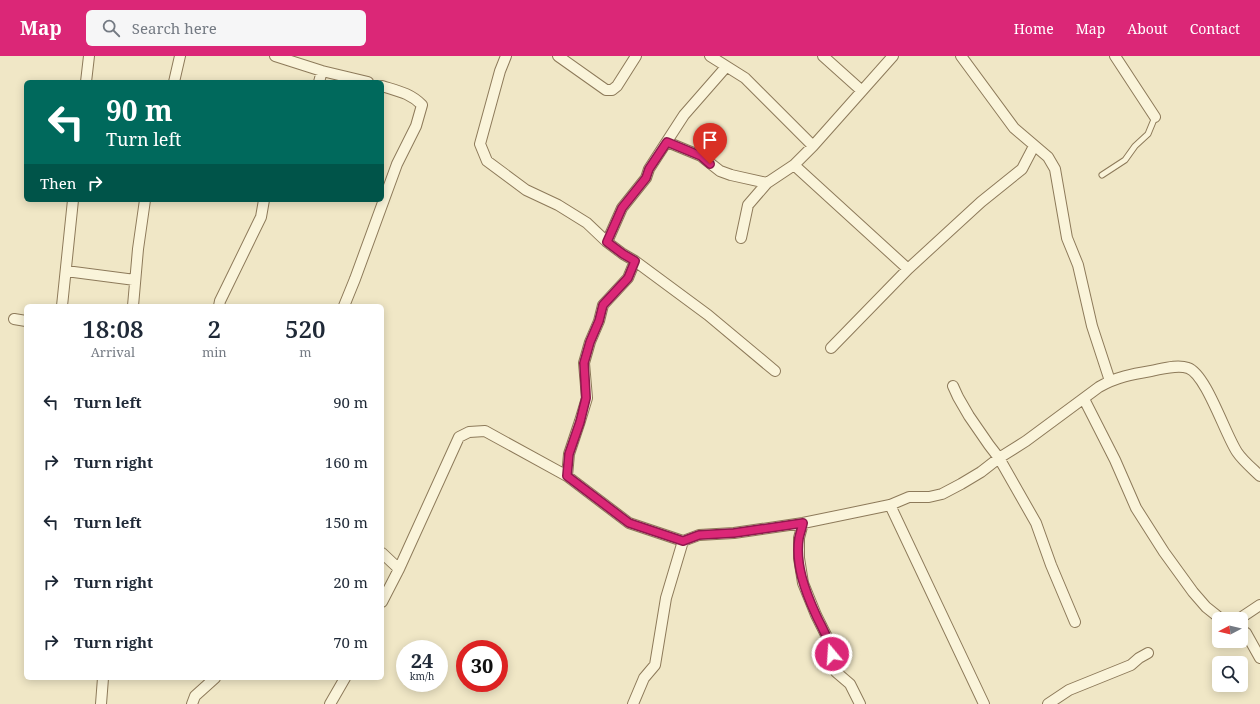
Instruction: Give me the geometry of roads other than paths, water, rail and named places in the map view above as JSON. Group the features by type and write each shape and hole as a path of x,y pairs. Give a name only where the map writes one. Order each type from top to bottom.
{"street":[{"path":"86,80 89,56"},
{"path":"174,80 180,56"},
{"path":"275,56 322,71 360,80"},
{"path":"506,56 500,71 480,144 487,161 526,190 558,204 587,223 607,242 708,315 775,371"},
{"path":"558,56 606,90 612,90 617,86 636,56"},
{"path":"710,56 746,78 814,146"},
{"path":"823,56 862,91"},
{"path":"741,238 748,205 768,183 794,165 814,146 893,56"},
{"path":"961,56 1014,128 1048,157 1055,169 1067,238 1078,264 1092,326 1110,381"},
{"path":"1115,56 1155,116"},
{"path":"607,242 622,208 646,178 649,169 684,115 726,67"},
{"path":"320,80 322,71"},
{"path":"384,87 414,97 422,105 416,126 397,164 384,200"},
{"path":"667,142 701,156 720,171 731,175 768,183"},
{"path":"831,348 908,269 981,202 1022,169 1034,146"},
{"path":"794,165 908,269"},
{"path":"62,304 73,202"},
{"path":"134,304 138,249 145,202"},
{"path":"219,304 262,217 264,202"},
{"path":"345,304 383,202"},
{"path":"567,476 569,454 580,422 586,398 584,363 590,342 599,321 603,305 628,278 635,261"},
{"path":"66,271 135,280"},
{"path":"14,319 24,321"},
{"path":"384,598 399,569 459,437 469,432 485,431 567,476 629,523 683,541 699,535 734,533 803,523 890,505 909,498 929,498 942,494 981,472 1099,387 1110,381 1128,375 1179,366 1194,371 1201,380 1228,436 1238,453 1260,476"},
{"path":"953,386 969,416 999,458 1036,523 1051,565 1075,622"},
{"path":"1084,398 1140,515 1164,552 1193,592 1212,612"},
{"path":"890,505 984,704"},
{"path":"803,523 799,538 799,558 803,583 816,615 831,645 836,672 850,684 860,704"},
{"path":"633,704 644,678 655,665 666,598 683,541"},
{"path":"384,555 399,569"},
{"path":"1248,613 1260,605"},
{"path":"1248,637 1260,658"},
{"path":"1048,704 1069,690 1131,665 1148,653"},
{"path":"101,704 104,680"},
{"path":"192,704 194,696 213,680"},
{"path":"330,704 345,680"}],"lane":[{"path":"1102,175 1126,160 1135,146 1148,134 1155,116"}]}
